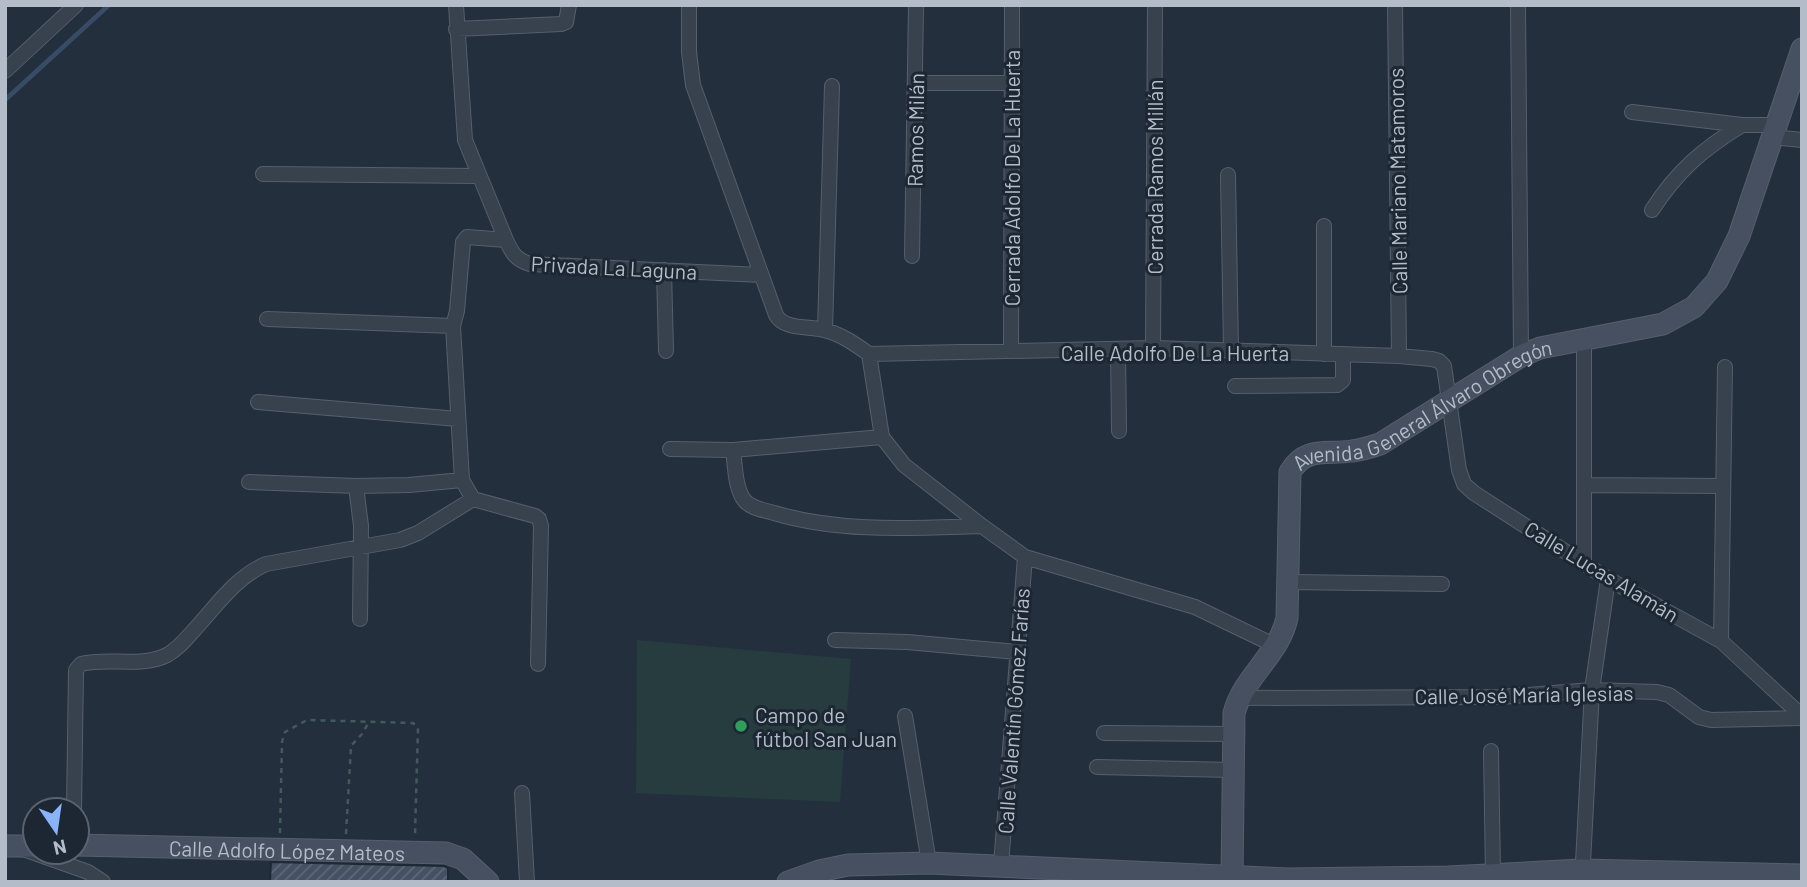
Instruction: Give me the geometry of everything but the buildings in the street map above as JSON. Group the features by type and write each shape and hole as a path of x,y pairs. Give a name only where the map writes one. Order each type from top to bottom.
{"main road":[{"name":"Avenida General Álvaro Obregón","path":"1232,877 1234,712 1247,682 1283,634 1287,618 1290,472 1297,460 1310,453 1354,451 1380,444 1521,356 1540,348 1663,324 1694,307 1717,281 1739,236 1802,49"},
{"name":"Calle Adolfo López Mateos","path":"91,845 446,853 463,859 488,882"},
{"path":"791,881 819,871 848,866 929,863 1288,881 1448,880 1493,874 1802,875"}],"street":[{"path":"5,71 76,5"},
{"name":"Privada La Laguna","path":"456,5 465,140 506,240 521,262 761,275"},
{"path":"456,29 561,24 569,17 569,5"},
{"path":"689,5 689,52 693,85 780,321 825,330 845,338 869,354 881,437 904,465 1025,556 1195,607 1276,646"},
{"name":"Ramos Milán","path":"912,256 916,5"},
{"name":"Cerrada Adolfo De La Huerta","path":"1011,351 1012,5"},
{"name":"Cerrada Ramos Millán","path":"1153,348 1155,5"},
{"name":"Calle Mariano Matamoros","path":"1395,5 1399,356"},
{"path":"1518,5 1521,356"},
{"path":"916,83 1010,83"},
{"path":"825,330 832,86"},
{"path":"1632,112 1742,125 1802,140"},
{"path":"1652,210 1668,184 1686,166 1712,144 1742,125"},
{"path":"263,174 479,176"},
{"path":"1228,175 1231,351"},
{"path":"1324,226 1324,354"},
{"path":"506,240 464,239 453,326 462,480 473,499 539,519 538,664"},
{"path":"664,270 666,351"},
{"path":"267,318 453,326"},
{"path":"1584,338 1584,564"},
{"name":"Calle Adolfo De La Huerta","path":"869,354 1153,348 1399,356 1439,361 1444,366 1449,400"},
{"path":"1118,349 1119,431"},
{"path":"1235,386 1337,386 1343,380 1343,354"},
{"path":"1721,641 1725,367"},
{"name":"Calle Lucas Alamán","path":"1449,400 1459,470 1464,484 1474,493 1608,579 1721,641 1802,717"},
{"path":"258,402 458,419"},
{"path":"670,449 733,450 881,437"},
{"path":"733,450 741,496 747,504 757,508 803,522 877,529 982,526"},
{"path":"249,482 356,486 462,480"},
{"path":"1584,485 1723,486"},
{"path":"356,486 361,547 360,619"},
{"path":"74,796 76,670 81,664 154,660 180,646 237,582 251,571 266,564 400,540 418,533 473,499"},
{"name":"Calle Valentín Gómez Farías","path":"1001,866 1025,556"},
{"path":"1582,876 1592,690 1608,579"},
{"path":"1289,582 1442,584"},
{"path":"835,640 906,642 1017,652"},
{"name":"Calle José María Iglesias","path":"1238,698 1500,697 1592,690 1657,692 1669,695 1699,717 1711,720 1802,717"},
{"path":"905,716 929,863"},
{"path":"1104,733 1233,734"},
{"path":"1491,751 1493,874"},
{"path":"1097,767 1232,770"},
{"path":"522,793 527,882"},
{"path":"19,846 88,872 103,882"}],"path":[{"path":"280,849 282,742 285,732 307,720 413,723 418,728 414,852"},
{"path":"345,850 351,746 369,722"}],"green space":[{"name":"Campo de fútbol San Juan","path":"637,640 851,659 840,802 636,793"}],"waterway":[{"path":"5,100 109,5"}],"place":[{"name":"Campo de fútbol San Juan","path":"741,726"}]}
